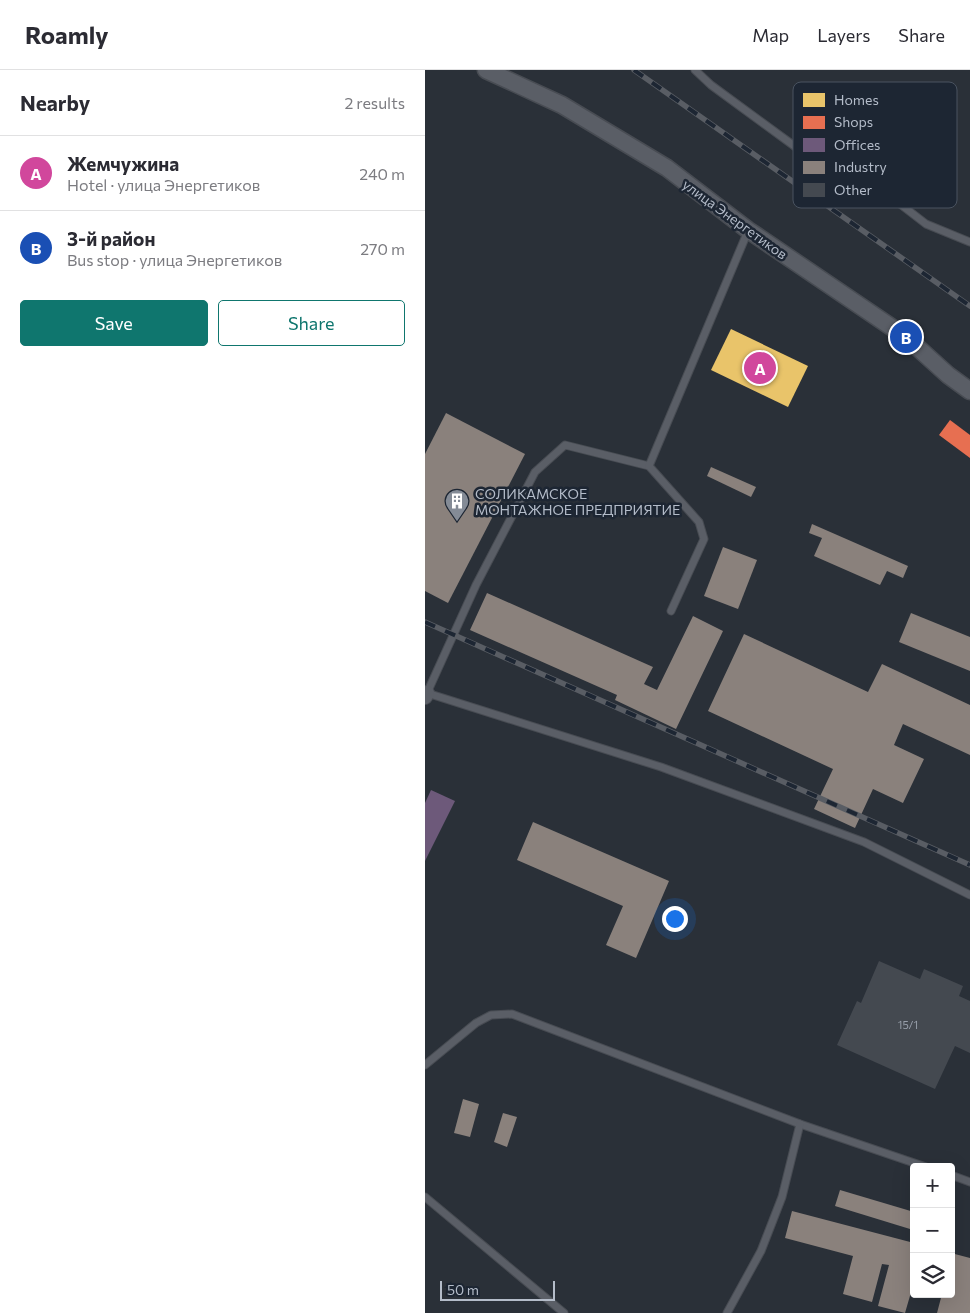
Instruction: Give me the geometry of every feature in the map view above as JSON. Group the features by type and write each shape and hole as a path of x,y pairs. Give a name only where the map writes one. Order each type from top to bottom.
{"street":[{"name":"улица Энергетиков","path":"486,70 562,106 667,168 748,230 905,337 948,375 970,391"}],"lane":[{"path":"695,70 711,85 793,145"},
{"path":"905,208 926,224 970,242"},
{"path":"649,466 748,230"},
{"path":"671,611 704,539 699,522 649,466 565,445 535,472 476,586 426,695 661,767 863,842 970,895"},
{"path":"425,1065 476,1023 491,1015 512,1014 800,1124 914,1163"},
{"path":"727,1313 761,1251 782,1197 800,1124"},
{"path":"955,1176 970,1182"},
{"path":"425,1197 564,1313"}],"building: Homes":[{"path":"731,329 808,366 788,407 711,370"}],"building: Shops":[{"path":"950,420 970,435 970,458 939,435"}],"building: Offices":[{"path":"431,790 455,801 425,861 425,803"}],"building: Industry":[{"name":"СОЛИКАМСКОЕ МОНТАЖНОЕ ПРЕДПРИЯТИЕ","path":"446,413 525,454 448,603 425,591 425,454"},
{"path":"711,467 756,487 751,497 707,476"},
{"path":"812,524 908,566 903,578 887,571 880,585 814,556 822,538 809,533"},
{"path":"723,547 757,560 738,609 704,596"},
{"path":"487,593 653,667 644,684 657,690 693,616 723,631 676,729 615,700 617,695 470,630"},
{"path":"911,613 970,637 970,671 899,642"},
{"path":"744,634 868,692 882,664 970,705 970,755 903,724 894,745 924,759 903,803 873,789 855,828 814,809 833,769 708,711"},
{"path":"533,822 669,881 636,958 606,945 623,906 517,860"},
{"path":"463,1099 479,1104 470,1137 454,1133"},
{"path":"503,1113 517,1117 507,1147 494,1142"},
{"path":"840,1190 910,1211 910,1229 835,1206"},
{"path":"792,1211 910,1242 910,1296 905,1313 878,1306 889,1265 882,1264 872,1302 843,1294 853,1256 785,1238"},
{"path":"955,1254 970,1258 970,1313 937,1313 941,1298 955,1298"}],"building: Other":[{"path":"879,961 920,979 924,969 963,986 959,996 970,1001 970,1053 955,1046 935,1089 837,1045 857,1001 861,1003"}],"railway":[{"path":"634,70 793,182"},
{"path":"830,208 970,306"},
{"path":"425,622 970,865"}],"place":[{"name":"3-й район","path":"906,337"},
{"name":"Жемчужина","path":"760,368"},
{"name":"СОЛИКАМСКОЕ МОНТАЖНОЕ ПРЕДПРИЯТИЕ","path":"457,522"}]}
